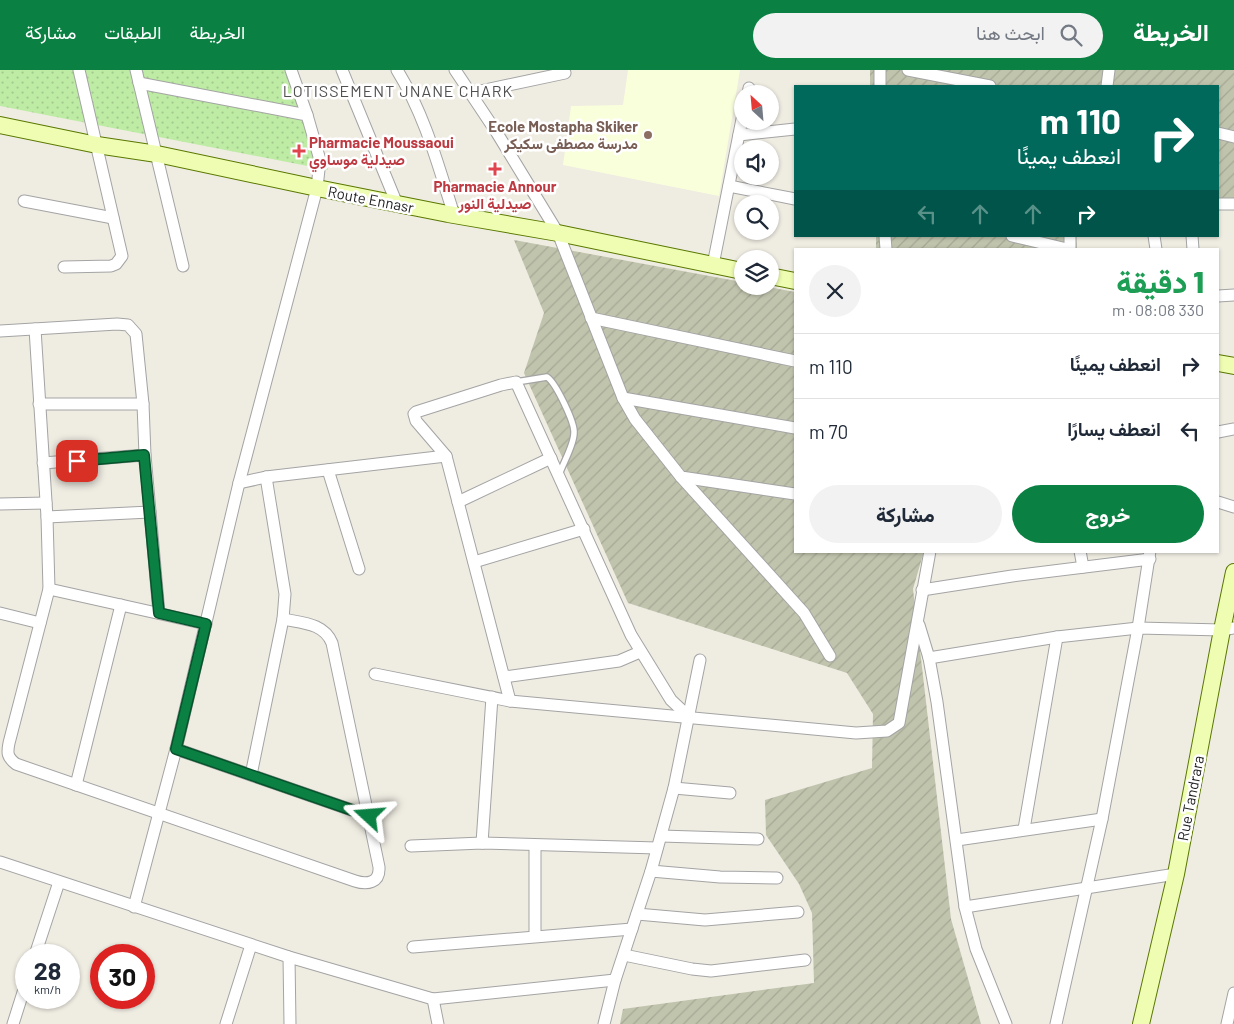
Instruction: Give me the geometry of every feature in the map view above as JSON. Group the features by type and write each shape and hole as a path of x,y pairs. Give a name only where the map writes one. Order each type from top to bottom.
{"main road":[{"name":"Route Ennasr","path":"0,125 97,145 157,154 397,204 558,233 734,269"},
{"path":"779,278 794,281"},
{"path":"1219,363 1234,366"},
{"name":"Rue Tandrara","path":"1142,1024 1228,629 1234,572"}],"street":[{"path":"64,267 111,266 119,261 122,256 79,70"},
{"path":"136,70 183,266"},
{"path":"134,907 176,749 239,483 317,188 320,160 291,70"},
{"path":"342,70 397,204"},
{"path":"397,70 424,122 454,215"},
{"path":"456,70 558,233 623,398 635,419 681,477 804,613 830,656"},
{"path":"880,70 880,85"},
{"path":"908,70 985,85"},
{"path":"1107,85 1109,70"},
{"path":"471,92 565,74"},
{"path":"139,83 307,115"},
{"path":"739,135 794,129"},
{"path":"713,265 740,130"},
{"path":"1219,137 1234,137"},
{"path":"729,186 794,199"},
{"path":"24,201 113,218"},
{"path":"1219,204 1234,204"},
{"path":"1016,237 1064,248"},
{"path":"1219,296 1234,295"},
{"path":"591,318 794,361"},
{"path":"0,331 117,324 128,325 136,334 144,404 144,455 159,613"},
{"path":"35,329 47,518 48,589 7,753 9,758 16,764 363,884 374,880 379,872 332,643 329,636 319,627 283,619"},
{"path":"510,701 446,456 416,421 414,414 501,385 516,382 631,635 671,700 688,716"},
{"path":"623,398 794,428"},
{"path":"39,404 144,404"},
{"path":"1219,432 1234,429"},
{"path":"44,463 144,455"},
{"path":"239,483 266,477 446,456"},
{"path":"458,502 551,458"},
{"path":"328,470 359,569"},
{"path":"251,775 283,619 285,594 266,477"},
{"path":"681,477 794,494"},
{"path":"1219,502 1234,507"},
{"path":"0,504 46,503"},
{"path":"47,518 150,512"},
{"path":"474,562 584,529"},
{"path":"374,674 510,701 856,732 887,731 899,722 918,622 922,590 933,553"},
{"path":"1080,553 1083,567"},
{"path":"922,590 1083,567 1150,555 1102,819 1056,1024"},
{"path":"48,589 206,624"},
{"path":"76,784 121,605"},
{"path":"0,613 40,623"},
{"path":"918,622 929,658 965,907 976,950 1006,1024"},
{"path":"929,658 1056,637 1138,628 1228,629"},
{"path":"1024,829 1056,637"},
{"path":"504,677 619,661 640,652"},
{"path":"604,1024 615,980 638,914 674,788 700,660"},
{"path":"482,843 492,697"},
{"path":"176,749 369,816"},
{"path":"674,788 730,793"},
{"path":"956,840 1102,819"},
{"path":"661,836 758,839"},
{"path":"411,846 482,843 657,848"},
{"path":"535,845 535,936"},
{"path":"0,862 251,945 433,999 615,980"},
{"path":"651,871 720,877 778,878"},
{"path":"965,907 1176,874"},
{"path":"39,944 59,882"},
{"path":"638,914 705,920 798,912"},
{"path":"413,947 632,929"},
{"path":"226,1024 251,945"},
{"path":"624,955 692,969 711,970 805,960"},
{"path":"289,957 290,1024"},
{"path":"1227,1024 1234,993"},
{"path":"433,999 438,1024"},
{"path":"232,1004 235,1024"},
{"path":"13,1024 18,1009"}],"lane":[{"path":"516,382 547,377 552,380 557,390 574,428 574,436 559,474"}],"shaded area":[{"name":"Ecole Mostapha Skiker مدرسة مصطفى سكيكر","path":"628,70 740,70 738,85 734,85 734,106 719,196 563,165 571,106 623,105"},
{"path":"870,70 1234,70 1234,210 1219,210 1219,85 870,85"},
{"path":"876,237 1076,237 1077,248 876,248"},
{"path":"514,240 734,281 734,295 779,295 779,289 794,292 794,553 923,553 913,589 951,919 981,1024 620,1024 623,1009 814,983 812,913 799,884 766,835 765,800 872,768 873,714 847,673 628,603 524,373 544,313"}],"green space":[{"path":"0,70 293,70 328,170 0,106"}],"place":[{"name":"Ecole Mostapha Skiker مدرسة مصطفى سكيكر","path":"648,135"},
{"name":"Pharmacie Moussaoui صيدلية موساوي","path":"299,151"},
{"name":"Pharmacie Annour صيدلية النور","path":"495,169"}],"district":[{"name":"LOTISSEMENT JNANE CHARK","path":"398,90"}],"route":[{"path":"77,461 144,455 159,613 206,624 176,749 369,816"}]}
